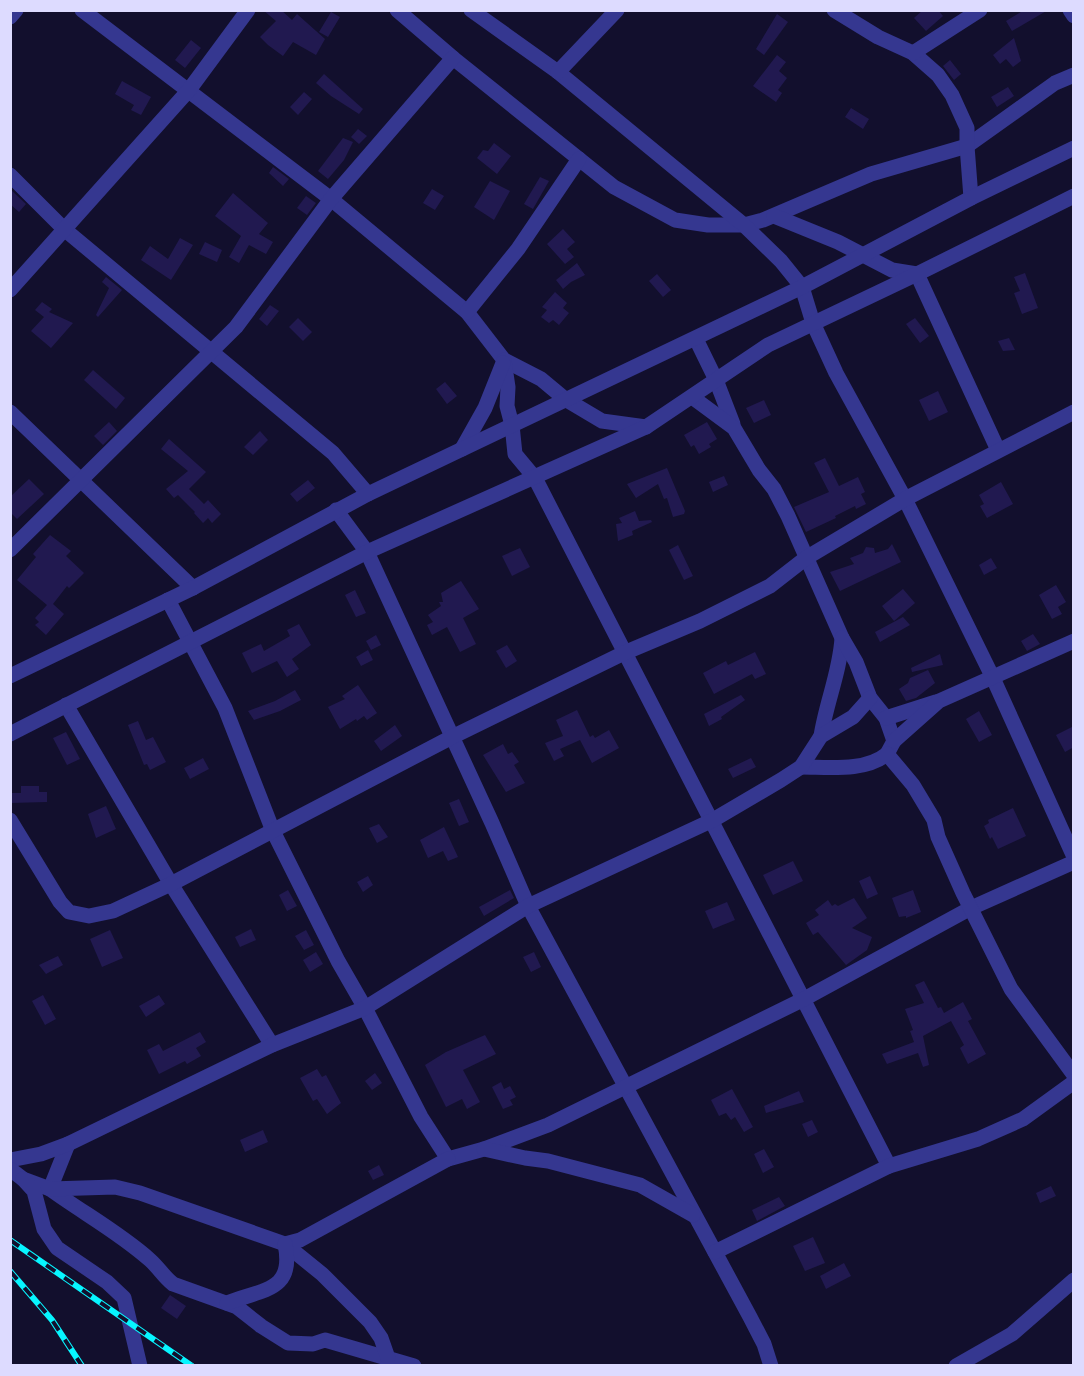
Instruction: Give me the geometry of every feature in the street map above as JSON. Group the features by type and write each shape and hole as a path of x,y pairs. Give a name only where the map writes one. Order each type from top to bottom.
{"street":[{"path":"10,17 16,10"},
{"path":"82,10 331,199 467,312 504,360 541,379 566,399 602,421 646,427"},
{"path":"10,290 189,90 248,10"},
{"path":"397,10 614,187 675,220 708,225 744,225 774,216 871,174 967,146 1055,83 1074,75"},
{"path":"471,10 558,72 744,225 781,261 802,287 813,323 836,373 905,499 993,678 1074,857"},
{"path":"558,72 617,10"},
{"path":"834,10 878,37 913,53 938,75 952,95 967,128 971,198"},
{"path":"913,53 980,10"},
{"path":"1070,10 1074,16"},
{"path":"10,550 236,327 331,199 453,58"},
{"path":"14,669 193,588 368,494 696,339 802,287 971,198 1074,148"},
{"path":"467,312 518,249 579,159"},
{"path":"10,175 64,229 333,453 368,494"},
{"path":"10,734 367,552 646,427 768,345 1074,196"},
{"path":"774,216 838,242 892,270 917,274"},
{"path":"917,274 998,450"},
{"path":"696,339 716,380 734,428 759,470 774,489 870,698 886,718 891,748 934,820 938,837 996,962 1011,989 1074,1075"},
{"path":"504,360 508,387 507,406 516,454 535,478 889,1166"},
{"path":"461,450 485,408 504,360"},
{"path":"692,397 734,428"},
{"path":"10,412 193,588"},
{"path":"10,820 60,902 69,912 89,916 113,911 171,884 452,737 624,653 700,621 770,586 806,558 905,499 1074,412"},
{"path":"336,510 367,552 528,906 764,1344 771,1365"},
{"path":"168,600 225,708 273,831 338,961 422,1117 448,1159"},
{"path":"10,1160 41,1154 68,1144 272,1045 365,1008 528,906 712,820 782,780 801,766 821,736 841,658 842,638"},
{"path":"886,718 939,701 1074,641"},
{"path":"821,736 853,717 870,698"},
{"path":"801,766 856,766 881,759 939,701"},
{"path":"66,705 171,884 272,1045"},
{"path":"285,1244 300,1240 448,1159 484,1149 548,1125 625,1088 804,999 971,908 1074,862"},
{"path":"715,1252 889,1166 978,1139 1023,1119 1074,1082"},
{"path":"50,1189 68,1144"},
{"path":"484,1149 559,1163 640,1185 695,1216"},
{"path":"10,1169 34,1191 45,1229 57,1248 107,1282 124,1298 140,1365"},
{"path":"23,1179 50,1189 94,1217 151,1261 164,1278 173,1284 237,1307 288,1343 313,1344 325,1340 414,1365"},
{"path":"50,1189 115,1187 141,1193 220,1223 285,1244 322,1274 370,1323 381,1338 388,1358"},
{"path":"227,1303 273,1287 282,1280 287,1270 288,1259 285,1244"},
{"path":"956,1365 1012,1334 1074,1280"}],"building":[{"path":"263,10 281,10 292,20 297,14 325,39 316,55 293,42 283,56 268,45 260,37 276,21"},
{"path":"923,10 938,10 943,16 926,31 914,18"},
{"path":"1024,10 1048,10 1012,31 1006,21"},
{"path":"331,12 340,17 328,37 319,32"},
{"path":"777,14 788,22 764,55 756,49"},
{"path":"1014,38 1021,61 1013,67 1006,59 1000,64 993,55"},
{"path":"191,40 201,48 185,68 175,60"},
{"path":"777,55 786,62 779,71 787,78 778,90 782,93 776,102 753,86"},
{"path":"950,60 961,74 954,80 943,66"},
{"path":"324,74 363,109 359,114 316,83"},
{"path":"122,81 151,97 141,115 131,110 134,105 115,94"},
{"path":"1008,87 1014,96 997,107 991,97"},
{"path":"304,92 312,99 298,115 290,107"},
{"path":"851,108 869,119 863,129 845,117"},
{"path":"358,129 367,136 359,144 351,137"},
{"path":"343,138 353,142 344,160 328,179 318,171"},
{"path":"494,143 511,156 497,174 477,158 483,150 488,151"},
{"path":"273,167 289,179 283,186 269,173"},
{"path":"540,177 549,181 533,209 524,204"},
{"path":"490,181 510,191 494,220 474,207"},
{"path":"10,189 26,204 19,212 10,204"},
{"path":"432,189 444,196 435,210 423,203"},
{"path":"233,193 268,223 259,234 273,242 266,254 249,245 239,263 229,257 241,236 215,216"},
{"path":"306,196 316,203 307,215 297,208"},
{"path":"563,229 575,242 567,249 574,257 565,264 547,244"},
{"path":"180,238 193,245 171,280 141,260 150,246 168,259"},
{"path":"205,242 222,250 217,262 199,254"},
{"path":"577,263 585,275 563,289 556,280"},
{"path":"1025,273 1038,308 1022,314 1014,293 1020,291 1014,277"},
{"path":"657,274 671,290 663,297 649,281"},
{"path":"106,277 122,290 98,317 96,315 109,288 102,282"},
{"path":"555,292 567,303 563,308 569,313 559,325 553,320 549,323 541,317 547,310 542,307"},
{"path":"42,302 52,309 49,312 73,323 51,348 31,331 44,317 35,310"},
{"path":"270,305 279,311 267,326 259,319"},
{"path":"298,318 312,332 303,341 289,327"},
{"path":"915,318 929,336 920,343 906,324"},
{"path":"1009,338 1015,350 1003,351 998,341"},
{"path":"93,370 125,398 116,409 84,380"},
{"path":"445,382 457,396 447,404 436,389"},
{"path":"938,391 948,412 929,421 919,400"},
{"path":"764,400 771,415 754,423 746,408"},
{"path":"109,422 117,431 103,445 94,436"},
{"path":"707,422 717,439 709,444 711,447 699,454 694,445 691,447 684,435"},
{"path":"260,431 268,440 253,455 244,447"},
{"path":"169,439 206,472 189,489 204,504 208,500 221,514 212,523 208,518 203,523 178,495 174,498 166,489 188,471 161,449"},
{"path":"825,458 839,486 858,477 865,492 861,494 866,504 856,509 855,506 806,532 794,507 829,492 814,463"},
{"path":"667,468 685,511 684,514 673,517 667,498 664,499 658,484 636,498 627,484"},
{"path":"724,476 728,485 713,492 709,482"},
{"path":"29,479 44,494 17,519 10,512 10,497"},
{"path":"308,480 315,488 297,502 290,494"},
{"path":"1001,482 1013,504 987,518 980,506 984,504 979,495"},
{"path":"635,511 639,521 651,520 652,522 632,531 633,535 618,541 616,524 622,523 619,518"},
{"path":"50,535 71,551 66,556 84,573 69,588 67,586 53,604 64,614 46,635 35,625 39,622 35,618 47,605 17,580 36,557 33,554"},
{"path":"892,544 901,562 840,591 830,572 854,564 850,558 863,553 866,547 874,548 875,553 888,549"},
{"path":"678,545 693,576 684,580 669,550"},
{"path":"520,548 530,567 512,576 502,556"},
{"path":"991,558 997,568 984,575 979,565"},
{"path":"461,581 479,609 463,618 476,644 460,652 447,627 432,635 427,625 433,622 428,615 441,606 439,602 443,602 441,593"},
{"path":"1056,585 1066,602 1058,607 1062,614 1052,619 1039,595"},
{"path":"903,589 915,603 894,621 882,606"},
{"path":"355,590 366,613 356,617 345,595"},
{"path":"903,617 910,625 880,642 875,632"},
{"path":"299,624 311,645 292,659 299,669 287,677 277,661 252,673 242,653 261,644 264,651 290,636 287,630"},
{"path":"1033,634 1040,644 1027,651 1021,641"},
{"path":"376,635 381,645 371,650 366,641"},
{"path":"507,645 517,661 506,668 496,651"},
{"path":"368,650 373,660 361,666 356,657"},
{"path":"755,652 766,674 755,679 752,674 714,694 703,673 726,661 728,665"},
{"path":"940,654 943,665 912,672 911,668"},
{"path":"928,670 935,683 916,698 906,701 899,689 908,683 910,678"},
{"path":"358,685 377,713 367,720 364,716 357,721 356,719 340,729 328,707 345,699 342,696"},
{"path":"295,690 301,700 280,711 254,720 248,711 275,701"},
{"path":"741,695 745,700 721,717 722,719 709,726 704,714"},
{"path":"577,710 590,737 593,735 595,738 609,730 619,748 592,763 580,740 560,749 564,756 554,761 545,743 563,736 556,720"},
{"path":"979,711 992,735 979,742 966,719"},
{"path":"138,721 146,740 153,737 166,762 150,770 147,764 144,765 128,725"},
{"path":"395,725 402,736 381,751 374,741"},
{"path":"1074,726 1074,747 1065,752 1056,735"},
{"path":"66,732 80,759 67,765 53,738"},
{"path":"503,744 508,754 512,752 519,762 514,765 525,783 506,792 483,755"},
{"path":"203,758 209,769 190,779 184,768"},
{"path":"751,758 756,767 733,778 728,769"},
{"path":"21,786 39,786 39,792 47,792 47,802 10,803 10,793 21,793"},
{"path":"459,799 469,822 459,826 449,803"},
{"path":"106,806 116,829 96,838 88,814"},
{"path":"1013,808 1026,836 998,849 984,826 989,823 988,820"},
{"path":"379,824 388,837 377,843 369,828"},
{"path":"444,827 458,857 448,861 443,851 428,858 420,840"},
{"path":"793,861 803,881 773,895 763,875"},
{"path":"368,876 373,885 363,892 357,882"},
{"path":"870,876 878,894 867,899 859,881"},
{"path":"288,890 297,906 287,911 279,895"},
{"path":"510,890 514,898 484,916 479,907"},
{"path":"913,890 921,912 906,918 906,916 899,917 892,898"},
{"path":"854,898 867,918 852,928 872,937 867,950 846,965 818,932 813,935 806,923 819,915 815,910 828,900 832,906 835,904 838,906"},
{"path":"727,902 735,920 713,929 705,911"},
{"path":"251,929 256,940 240,947 235,937"},
{"path":"110,930 123,958 102,967 90,939"},
{"path":"306,930 314,945 304,950 295,936"},
{"path":"316,952 323,964 310,972 303,960"},
{"path":"534,952 541,967 531,972 523,957"},
{"path":"58,956 63,965 46,974 39,965"},
{"path":"924,981 938,1008 941,1007 944,1013 963,1002 972,1019 968,1021 986,1054 968,1064 960,1048 964,1045 951,1021 923,1036 929,1065 923,1067 918,1053 887,1064 882,1054 914,1042 910,1031 913,1030 905,1009 924,1003 915,985"},
{"path":"43,995 56,1019 45,1025 32,1001"},
{"path":"159,995 165,1004 146,1017 139,1006"},
{"path":"200,1032 206,1042 196,1048 201,1056 187,1064 185,1061 159,1074 147,1050 159,1044 163,1051"},
{"path":"485,1035 496,1054 463,1070 480,1102 467,1109 462,1099 446,1107 425,1065 446,1052"},
{"path":"317,1069 322,1077 326,1075 341,1103 327,1114 317,1099 313,1101 300,1078"},
{"path":"375,1073 382,1083 372,1090 365,1081"},
{"path":"501,1082 504,1089 510,1086 516,1097 510,1100 513,1105 503,1109 492,1087"},
{"path":"732,1089 753,1127 744,1132 735,1117 731,1120 726,1113 719,1116 711,1100"},
{"path":"799,1091 804,1102 766,1113 764,1106"},
{"path":"812,1120 818,1132 808,1137 802,1124"},
{"path":"263,1130 268,1142 245,1152 240,1140"},
{"path":"764,1149 774,1167 763,1173 754,1154"},
{"path":"379,1165 384,1175 373,1180 368,1171"},
{"path":"1051,1186 1056,1196 1040,1203 1036,1193"},
{"path":"779,1197 785,1206 757,1221 752,1210"},
{"path":"813,1237 825,1263 805,1271 793,1246"},
{"path":"844,1263 851,1276 826,1289 820,1276"},
{"path":"170,1295 186,1306 177,1319 161,1308"}],"railway":[{"path":"10,1240 192,1366"},
{"path":"10,1271 52,1320 82,1366"}]}
